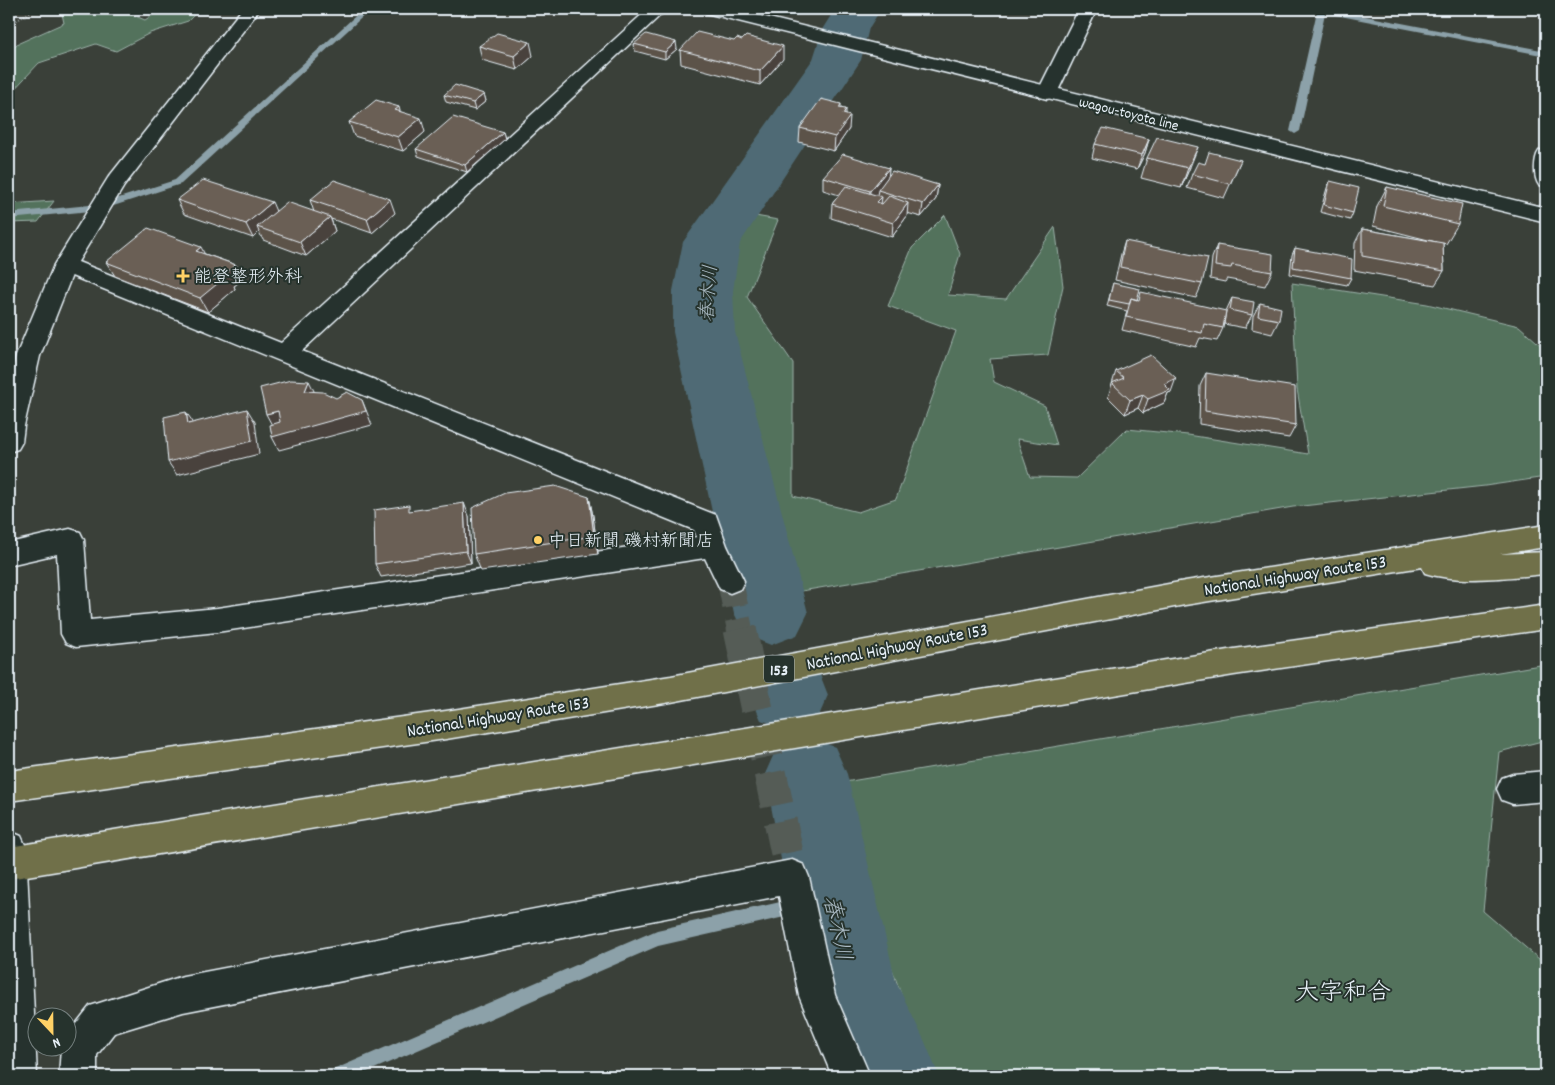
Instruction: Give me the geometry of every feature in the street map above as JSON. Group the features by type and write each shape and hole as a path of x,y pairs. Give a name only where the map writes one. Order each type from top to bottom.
{"highway":[{"name":"National Highway Route 153","path":"9,786 446,726 651,692 1185,593 1546,536"},
{"path":"1376,562 1482,567 1546,562"},
{"path":"9,857 1225,664 1546,617"}],"street":[{"path":"9,442 10,426 28,356 65,265 115,183 251,9"},
{"path":"285,353 658,9"},
{"name":"wagou-toyota line","path":"712,9 1546,215"},
{"path":"1047,93 1088,9"},
{"path":"1546,154 1546,180"},
{"path":"65,265 706,523 713,546 730,580"},
{"path":"9,554 70,540 76,634 217,620 713,546"},
{"path":"1513,789 1546,786"},
{"path":"9,857 18,1076"},
{"path":"78,1076 79,1049 103,1019 183,994 792,877 817,996 851,1076"}],"path":[{"path":"9,10 13,9"},
{"path":"9,25 36,9"}],"green space":[{"path":"61,9 128,9 128,13 145,20 162,9 200,9 188,21 150,33 116,51 96,44 39,63 9,95 9,51 17,44 64,23"},
{"path":"54,201 38,222 9,223 9,204"},
{"path":"744,214 778,220 747,297 793,363 793,496 858,512 896,499 956,331 888,306 912,248 945,215 960,254 948,295 1006,299 1055,227 1063,286 1048,355 990,359 994,382 1045,406 1057,445 1017,439 1030,477 1077,478 1127,429 1188,435 1308,454 1297,389 1292,283 1427,304 1519,326 1546,350 1546,477 1485,486 1293,507 790,593 712,328 720,244"},
{"path":"1546,664 1546,740 1499,752 1483,911 1546,965 1546,1076 930,1076 827,785"}],"building":[{"path":"697,32 734,41 737,38 742,40 746,36 783,46 760,71 680,50"},
{"path":"497,33 530,42 514,56 479,46"},
{"path":"646,34 676,42 665,52 634,44"},
{"path":"455,85 484,94 473,103 444,95"},
{"path":"821,99 841,104 839,108 846,109 843,114 850,116 835,137 800,128"},
{"path":"376,100 399,107 395,110 421,118 398,137 349,122"},
{"path":"453,117 503,132 465,165 416,149"},
{"path":"1103,128 1149,139 1142,155 1095,144"},
{"path":"1157,137 1198,147 1188,168 1147,158"},
{"path":"1209,152 1241,160 1230,184 1192,174 1198,162 1205,164"},
{"path":"843,154 889,168 870,191 823,177"},
{"path":"892,171 938,185 923,204 878,190"},
{"path":"203,180 272,202 246,224 177,200"},
{"path":"334,180 390,199 367,219 310,200"},
{"path":"1330,181 1359,188 1353,213 1324,205"},
{"path":"846,186 882,197 877,202 882,204 889,196 908,203 893,223 832,204"},
{"path":"1387,187 1462,204 1458,224 1383,206"},
{"path":"287,202 330,217 300,242 257,227"},
{"path":"148,228 201,247 196,251 236,265 225,274 228,275 200,298 106,262"},
{"path":"1362,229 1443,243 1444,271 1362,256"},
{"path":"1125,241 1208,258 1202,284 1120,267"},
{"path":"1217,245 1273,254 1272,272 1232,265 1231,268 1215,266"},
{"path":"1295,248 1352,259 1351,278 1293,267"},
{"path":"1113,283 1140,289 1137,300 1131,298 1129,304 1109,300"},
{"path":"1141,292 1226,311 1223,328 1204,324 1202,333 1126,317 1131,298 1139,300"},
{"path":"1232,298 1254,302 1252,315 1230,310"},
{"path":"1260,303 1281,308 1279,320 1258,316"},
{"path":"1151,355 1176,378 1164,384 1170,390 1148,399 1143,395 1130,400 1112,383 1124,378 1116,371"},
{"path":"1206,373 1295,387 1296,425 1205,411"},
{"path":"291,380 309,381 305,391 323,392 336,398 347,392 362,400 366,411 272,437 270,425 280,422 278,411 266,414 260,388"},
{"path":"247,409 252,441 168,462 164,417 186,412 188,424"},
{"name":"中日新聞 磯村新聞店","path":"555,486 589,497 594,536 474,554 472,508 505,493"},
{"path":"464,503 466,551 375,564 374,510 409,505 409,511"}],"waterway":[{"path":"9,216 101,207 178,182 367,9"},
{"name":"春木川","path":"771,613 704,332 703,291 712,242 837,60 846,28 858,9"},
{"path":"1295,131 1322,10"},
{"path":"1322,10 1546,54"},
{"name":"春木川","path":"806,774 852,992 891,1076"},
{"path":"339,1076 657,938 833,898"}],"tunnel":[{"path":"730,581 740,630"},
{"path":"740,629 792,877"}],"place":[{"name":"能登整形外科","path":"183,276"},
{"name":"中日新聞 磯村新聞店","path":"538,540"}],"district":[{"name":"大字和合","path":"1343,991"}]}
